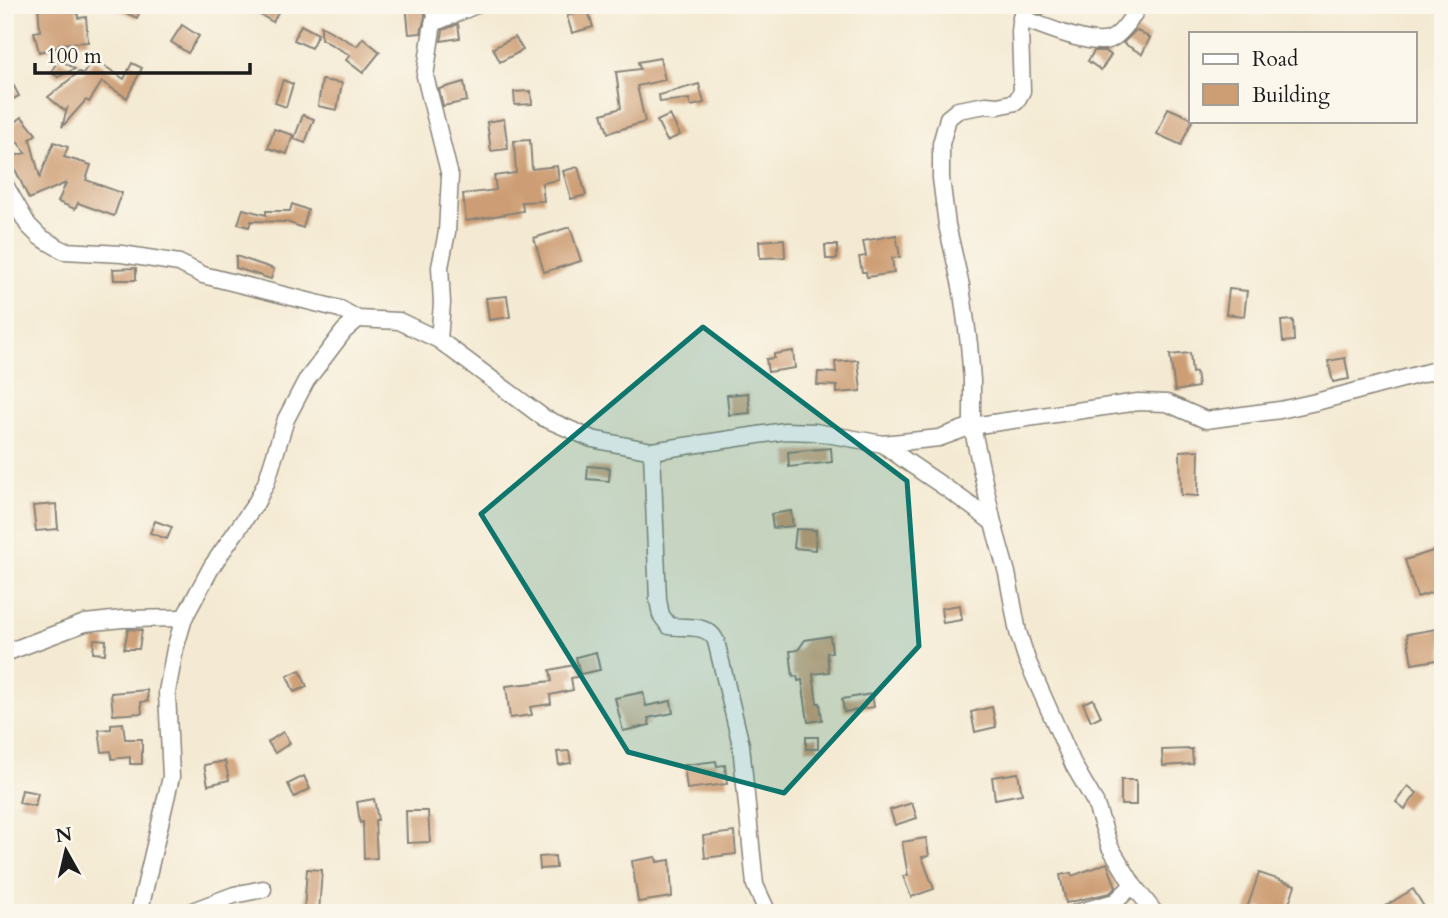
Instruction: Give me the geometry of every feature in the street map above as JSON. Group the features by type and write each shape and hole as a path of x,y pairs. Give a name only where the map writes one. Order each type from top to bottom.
{"street":[{"path":"434,5 436,18 425,76 450,176 447,232 440,267 442,303 439,340"},
{"path":"433,23 476,5"},
{"path":"1139,5 1118,34 1110,40 1097,41 1064,33 1022,11 1022,91 1016,102 1010,105 985,105 958,110 948,118 941,144 941,178 969,345 972,426 1007,573 1018,632 1027,660 1074,766 1095,802 1110,847 1133,886 1155,913"},
{"path":"5,186 28,225 40,237 64,251 122,254 179,263 203,275 340,309 358,318 399,321 439,340 544,418 592,439 652,451 785,431 815,432 883,444 939,438 972,426 1138,402 1167,403 1206,419 1280,410 1443,368"},
{"path":"139,913 171,777 167,692 174,649 184,618 212,566 256,503 266,483 286,419 306,381 344,331 358,318"},
{"path":"883,444 910,466 974,507 993,523"},
{"path":"652,451 654,558 661,615 669,626 705,630 712,633 716,641 741,745 755,885 768,913"},
{"path":"5,653 85,623 122,619 184,618"},
{"path":"1076,913 1115,902 1133,886"},
{"path":"187,913 234,895 262,890"}],"highlighted area":[{"path":"703,327 907,481 919,646 784,793 628,752 481,514"}],"building":[{"path":"38,5 77,5 78,18 86,17 88,42 59,44 60,47 39,52 34,32 40,31"},
{"path":"108,5 143,5 137,18"},
{"path":"261,5 282,5 273,22 257,13"},
{"path":"406,5 424,5 425,16 421,33 409,34"},
{"path":"1033,5 1046,5 1043,15 1033,11"},
{"path":"588,10 593,27 572,33 567,16"},
{"path":"458,24 460,38 441,41 443,30"},
{"path":"182,25 199,36 188,53 171,42"},
{"path":"301,25 318,34 311,48 294,40"},
{"path":"321,26 357,46 363,38 380,52 363,73 346,60 350,55 321,39"},
{"path":"1136,30 1150,38 1142,54 1123,43"},
{"path":"515,37 523,50 500,62 493,48"},
{"path":"1094,51 1105,51 1111,55 1101,70 1088,61"},
{"path":"660,58 665,80 637,86 645,122 608,133 602,114 621,108 616,72 640,69 638,62"},
{"path":"59,59 75,69 58,77 51,72"},
{"path":"94,59 124,79 132,63 142,68 127,98 102,82 89,102 86,100 62,127 67,109 65,111 48,97 79,72 83,74"},
{"path":"5,69 19,96 5,103"},
{"path":"283,80 293,84 286,107 275,103"},
{"path":"322,80 342,83 337,110 318,106"},
{"path":"464,82 467,101 443,106 439,89"},
{"path":"699,84 704,103 691,106 689,99 660,102 659,95"},
{"path":"531,91 532,104 515,105 514,92"},
{"path":"1168,108 1189,117 1189,122 1192,122 1181,145 1157,134"},
{"path":"303,115 314,119 305,143 294,139"},
{"path":"670,115 680,135 667,141 657,121"},
{"path":"22,117 36,134 30,139 40,177 54,142 68,147 64,157 91,165 86,180 122,193 114,216 78,203 75,209 58,202 66,183 29,199 15,169 9,170 6,158 26,153 7,129"},
{"path":"504,119 508,149 491,151 487,122"},
{"path":"274,129 293,135 287,154 268,148"},
{"path":"530,140 532,169 557,166 559,180 542,183 544,201 522,202 523,211 466,221 463,194 496,190 494,176 516,173 514,141"},
{"path":"578,167 586,195 571,199 563,171"},
{"path":"292,204 308,210 303,228 287,222 251,221 249,227 238,224 243,209 266,215 266,211 290,211"},
{"path":"570,227 581,261 544,272 534,238"},
{"path":"896,235 900,257 892,258 894,273 867,277 866,272 862,272 859,257 866,256 863,241"},
{"path":"784,239 785,257 760,258 759,241"},
{"path":"825,245 837,245 837,259 826,259"},
{"path":"236,256 274,269 271,279 236,268"},
{"path":"136,268 136,280 114,280 113,269"},
{"path":"1229,289 1247,291 1244,316 1226,314"},
{"path":"507,296 510,317 489,320 486,298"},
{"path":"1293,320 1294,341 1283,342 1281,321"},
{"path":"793,351 795,368 768,372 766,359 774,358 774,354"},
{"path":"1190,353 1192,373 1196,372 1198,387 1175,391 1170,355"},
{"path":"1345,358 1349,379 1333,382 1328,361"},
{"path":"858,360 861,391 837,393 837,386 817,385 818,372 836,373 835,362"},
{"path":"748,393 750,413 729,415 727,395"},
{"path":"831,448 832,462 789,467 788,452"},
{"path":"1199,450 1198,496 1181,495 1180,451"},
{"path":"588,466 610,468 609,481 587,479"},
{"path":"56,504 58,529 36,531 33,506"},
{"path":"791,511 793,526 773,528 771,514"},
{"path":"155,521 172,527 167,539 150,533"},
{"path":"796,529 816,530 815,550 794,548"},
{"path":"1436,550 1443,572 1443,589 1417,597 1405,560"},
{"path":"960,605 962,620 943,623 941,608"},
{"path":"1443,628 1443,659 1412,664 1407,634"},
{"path":"128,629 142,630 139,649 124,649"},
{"path":"830,636 832,652 827,653 829,672 813,674 822,720 808,722 802,680 798,681 797,676 793,677 790,651 798,650 805,640"},
{"path":"94,639 106,640 105,654 93,653"},
{"path":"596,652 600,670 580,674 576,657"},
{"path":"574,665 577,677 571,678 573,690 550,695 551,704 530,707 532,715 510,718 506,686 552,681 550,670"},
{"path":"300,670 307,687 294,692 287,676"},
{"path":"147,690 148,701 141,702 142,713 113,715 111,693"},
{"path":"643,692 646,706 671,701 673,713 648,718 650,725 623,731 615,698"},
{"path":"872,694 874,707 844,712 842,699"},
{"path":"1093,699 1101,716 1091,721 1083,703"},
{"path":"992,707 996,727 975,732 971,712"},
{"path":"123,723 125,739 142,739 142,764 130,764 130,757 112,759 111,751 102,752 99,730 111,729 111,724"},
{"path":"283,732 290,743 275,753 268,742"},
{"path":"806,737 818,737 818,749 806,749"},
{"path":"1192,749 1193,764 1163,766 1162,750"},
{"path":"569,751 571,763 559,765 557,752"},
{"path":"225,761 229,780 208,785 204,765"},
{"path":"716,761 717,766 725,765 727,784 687,789 684,765"},
{"path":"1018,773 1022,794 995,799 992,777"},
{"path":"304,776 310,789 294,797 288,784"},
{"path":"1121,780 1136,780 1136,805 1121,805"},
{"path":"1408,786 1417,793 1405,809 1396,802"},
{"path":"22,790 38,793 35,806 19,803"},
{"path":"374,799 378,820 375,820 377,858 364,859 363,822 360,823 357,802"},
{"path":"912,803 917,818 895,825 890,810"},
{"path":"406,811 428,811 430,842 407,843"},
{"path":"734,832 736,854 705,858 703,836"},
{"path":"926,838 929,856 922,857 934,889 911,897 903,876 908,875 902,842"},
{"path":"555,856 556,868 540,869 539,857"},
{"path":"656,857 657,862 670,860 672,897 638,902 632,861"},
{"path":"1107,863 1116,887 1110,893 1066,903 1060,875 1071,873 1072,876"},
{"path":"307,869 322,870 319,912 304,911"},
{"path":"1259,873 1295,885 1286,913 1259,907 1257,913 1246,911"},
{"path":"1413,889 1428,913 1374,913"}]}
